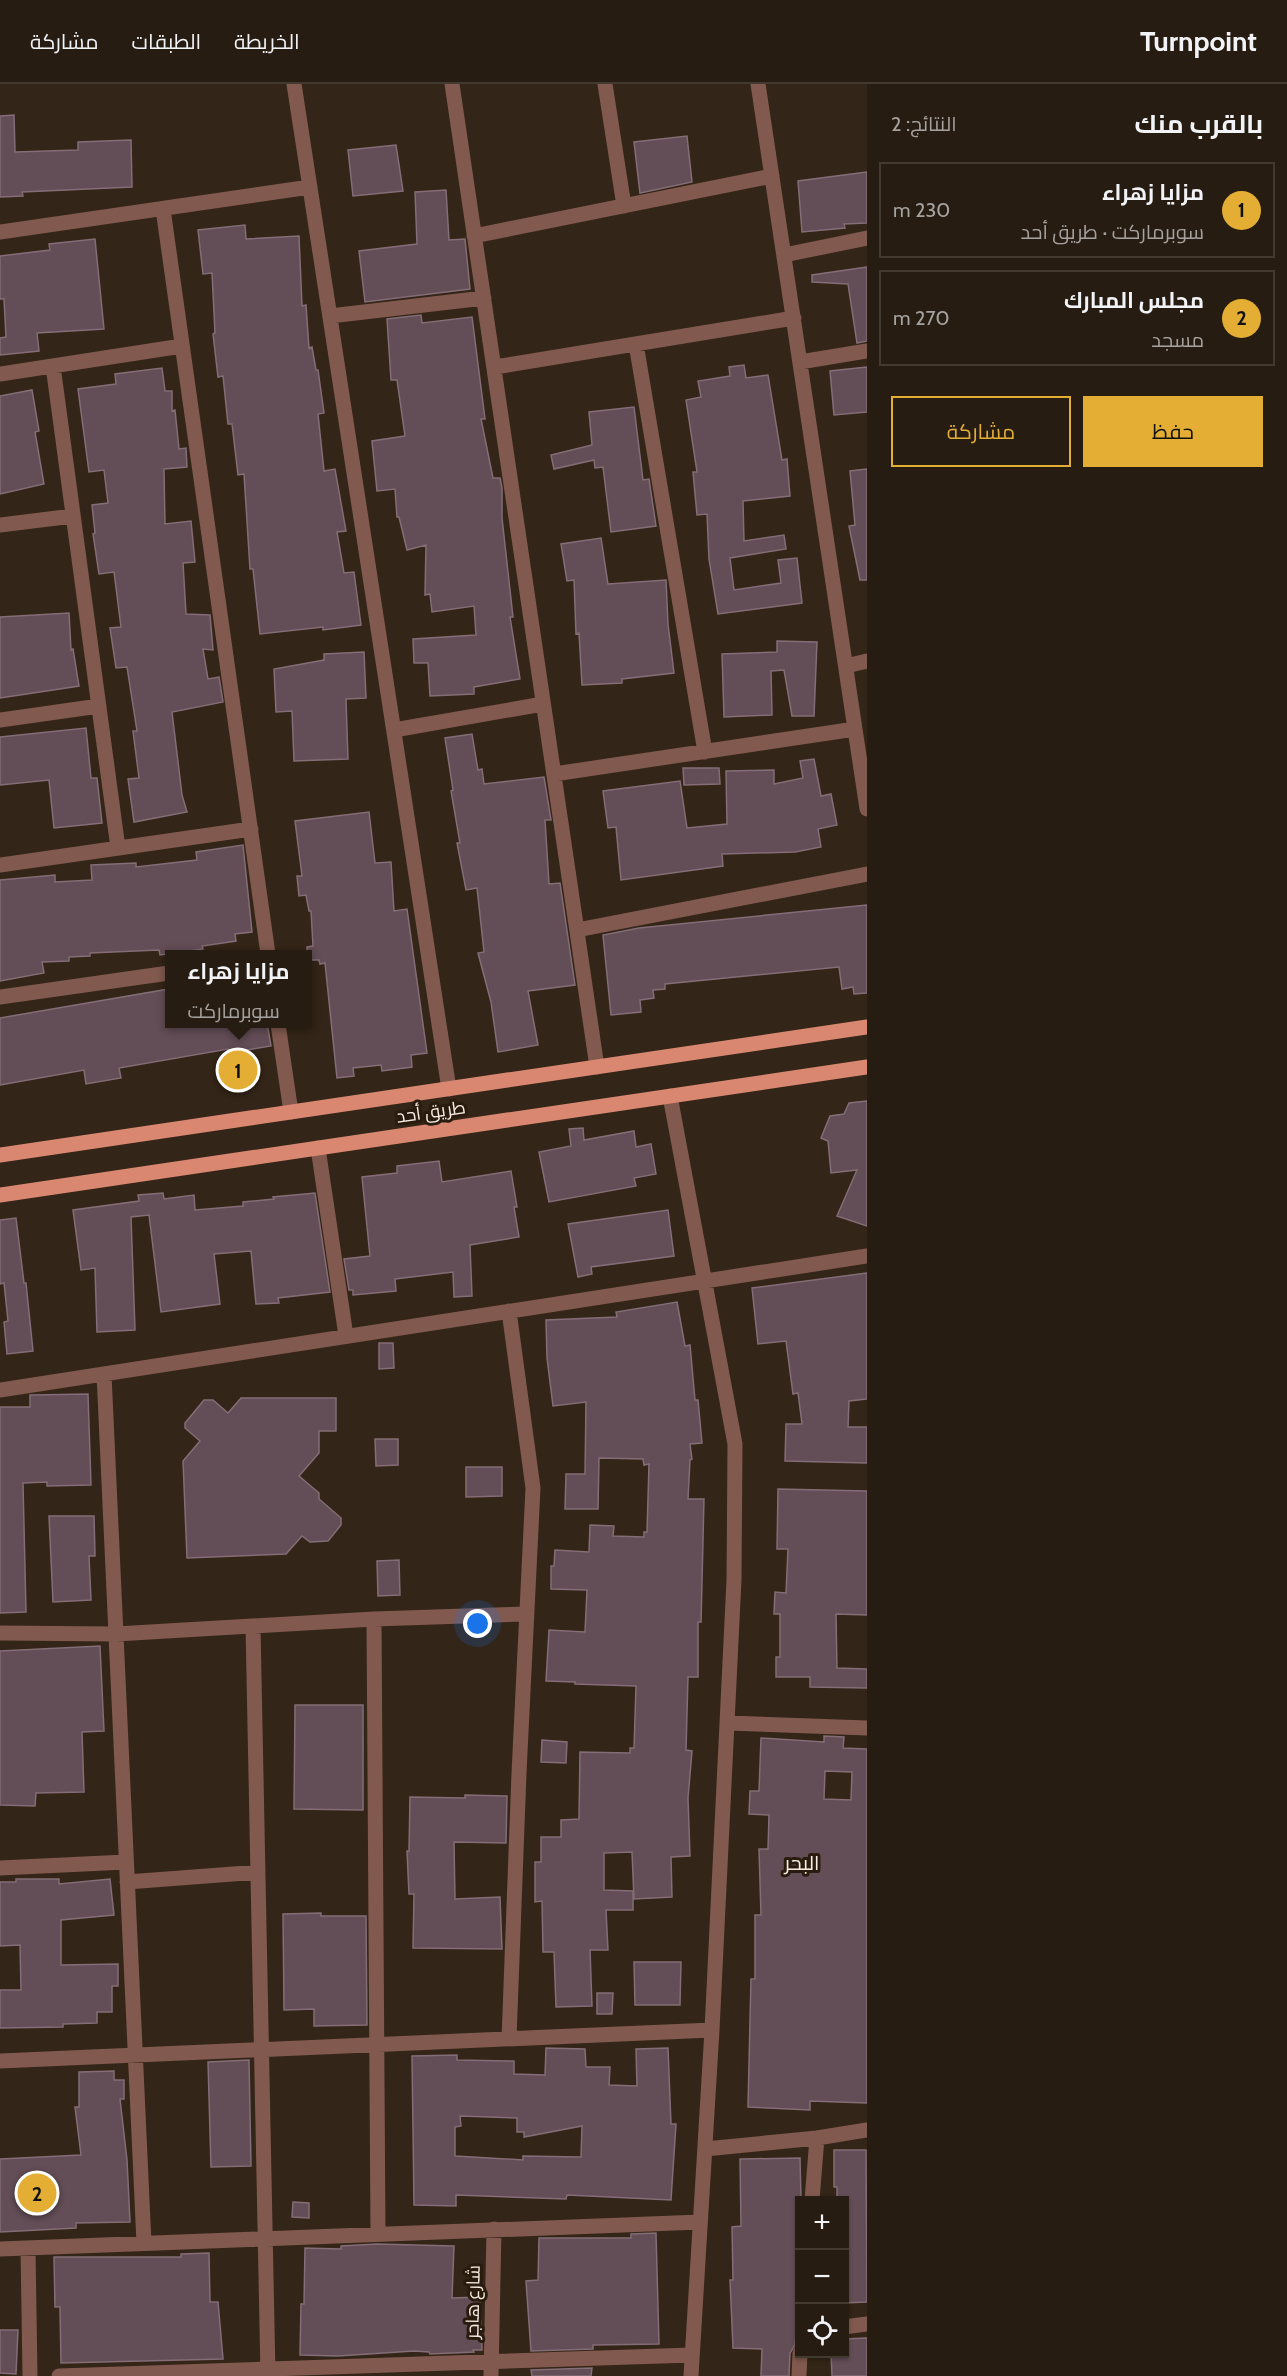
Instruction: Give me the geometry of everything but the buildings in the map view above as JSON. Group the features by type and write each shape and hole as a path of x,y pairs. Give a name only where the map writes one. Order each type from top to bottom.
{"main road":[{"name":"طريق أحد","path":"0,1155 867,1027"},
{"name":"طريق أحد","path":"0,1195 867,1067"}],"street":[{"path":"294,84 449,1089"},
{"path":"452,84 597,1067"},
{"path":"605,84 624,206"},
{"path":"758,84 867,809"},
{"path":"474,236 772,176"},
{"path":"0,232 310,187"},
{"path":"163,209 267,950"},
{"path":"784,255 867,238"},
{"path":"330,316 484,298"},
{"path":"495,367 794,318"},
{"path":"636,344 705,752"},
{"path":"0,374 182,346"},
{"path":"800,362 867,351"},
{"path":"53,366 118,848"},
{"path":"0,525 73,516"},
{"path":"846,666 867,661"},
{"path":"394,730 543,704"},
{"path":"0,720 99,706"},
{"path":"554,774 855,729"},
{"path":"0,865 251,829"},
{"path":"577,930 867,874"},
{"path":"0,997 165,974"},
{"path":"279,1028 291,1112"},
{"path":"670,1096 735,1444 734,1580 712,2030 691,2376"},
{"path":"318,1148 346,1336"},
{"path":"0,1390 867,1256"},
{"path":"509,1311 533,1488 509,2039"},
{"path":"104,1374 144,2243"},
{"path":"0,1633 116,1634 374,1619 527,1614"},
{"path":"374,1619 378,2234"},
{"path":"253,1626 268,2373"},
{"path":"727,1723 867,1728"},
{"path":"0,1868 126,1862"},
{"path":"127,1882 258,1872"},
{"path":"0,2061 712,2030"},
{"path":"705,2149 817,2138 867,2130"},
{"path":"812,2196 817,2138"},
{"path":"0,2249 700,2222"},
{"name":"شارع هاجر","path":"491,2369 494,2229"},
{"path":"28,2248 30,2376"},
{"path":"849,2326 867,2324"},
{"path":"59,2376 491,2369 692,2355"},
{"path":"798,2376 800,2358"}],"place":[{"name":"مزايا زهراء","path":"238,1070"},
{"name":"مجلس المبارك","path":"37,2193"}],"district":[{"name":"البحر","path":"802,1863"}]}
